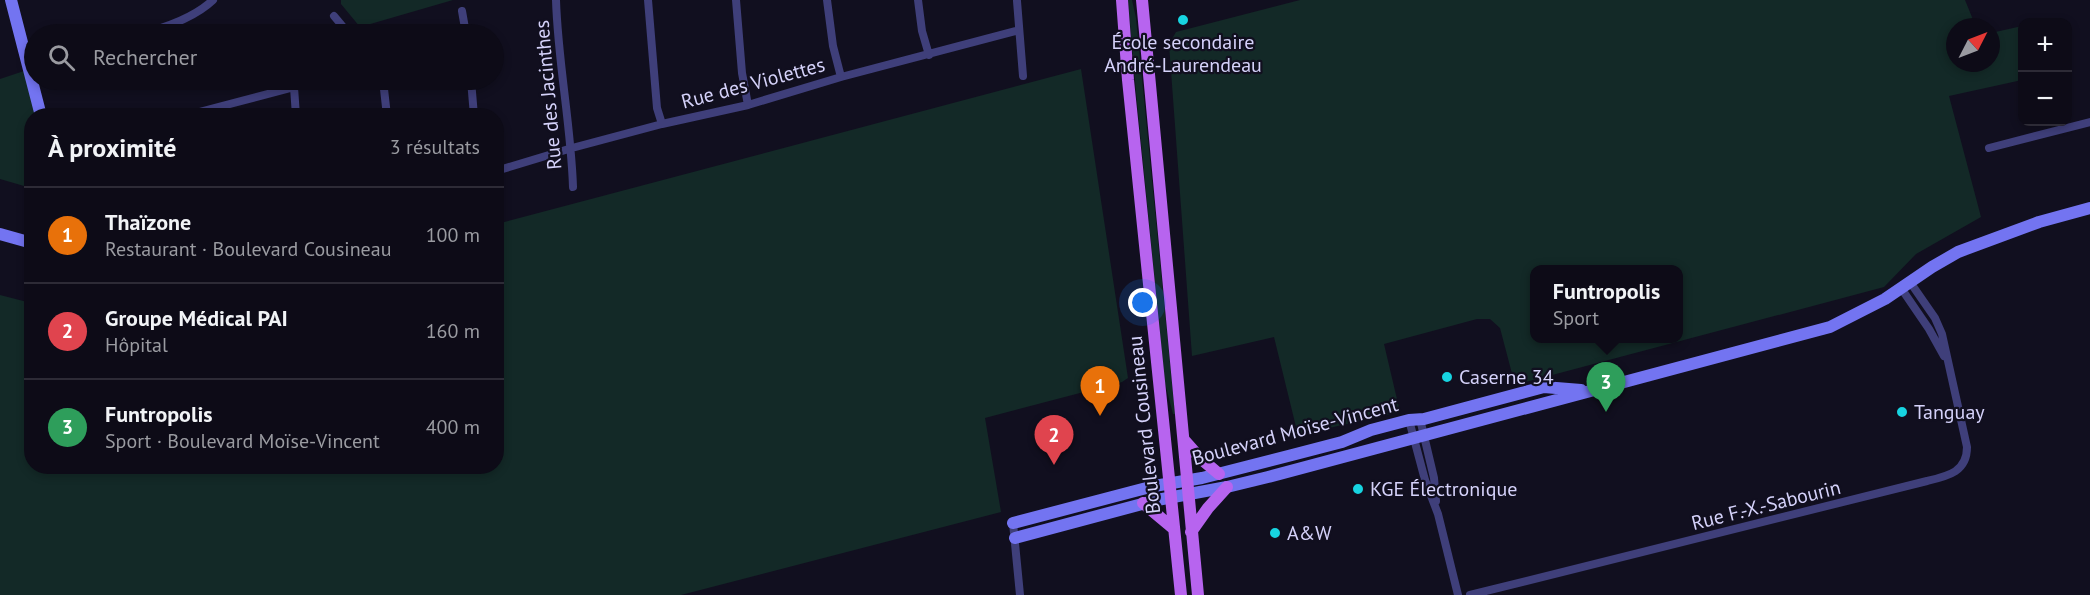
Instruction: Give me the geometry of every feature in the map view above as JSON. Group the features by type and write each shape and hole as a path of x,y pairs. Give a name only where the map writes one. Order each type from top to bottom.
{"main road":[{"name":"Boulevard Cousineau","path":"1122,0 1125,51 1181,595"},
{"name":"Boulevard Cousineau","path":"1142,0 1146,64 1198,595"},
{"path":"1184,440 1219,474"},
{"path":"1191,532 1227,487"},
{"path":"1143,503 1174,529"}],"street":[{"path":"10,0 24,42"},
{"path":"170,24 206,8 213,0"},
{"name":"Rue des Jacinthes","path":"556,0 561,72 572,148 573,187"},
{"path":"648,0 657,108 662,124"},
{"path":"736,0 742,73 748,105"},
{"path":"828,0 833,46 841,77"},
{"path":"918,0 922,31 929,55"},
{"path":"1017,1 1023,76"},
{"path":"462,11 464,24"},
{"path":"334,16 341,24"},
{"name":"Rue des Violettes","path":"504,169 572,148 662,124 748,105 841,77 1019,30"},
{"path":"36,90 39,108"},
{"path":"214,108 283,90"},
{"path":"294,90 295,108"},
{"path":"384,90 386,108"},
{"path":"472,90 473,108"},
{"path":"1989,148 2090,122"},
{"name":"Boulevard Moïse-Vincent","path":"1015,538 1143,503 1227,487 1830,327 1878,303 1949,257 1976,244 2039,222 2090,208"},
{"path":"0,234 24,241"},
{"name":"Rue F.-X.-Sabourin","path":"1470,595 1953,474 1965,461 1967,447 1941,330 1933,314 1906,285"},
{"name":"Boulevard Moïse-Vincent","path":"1013,523 1169,483 1219,474 1342,442 1367,431 1544,387 1588,391"},
{"path":"1414,420 1434,478 1438,514 1458,595"},
{"path":"1013,523 1020,595"}],"green space":[{"path":"341,0 453,0 370,24 358,24 341,4"},
{"path":"1128,0 1132,0 1136,18 1175,414 1173,414 1165,383"},
{"path":"1300,0 1965,0 1972,18 1946,18 1946,72 2000,72 2000,31 2018,27 2018,81 1949,96 1981,217 1916,254 1884,287 1683,340 1683,265 1530,265 1530,343 1673,343 1515,385 1500,328 1490,319 1477,319 1384,344 1400,412 1298,435 1274,337 1192,356 1169,44 1176,32"},
{"path":"1081,69 1128,378 1122,382 985,418 1001,512 681,595 0,595 0,295 24,301 24,474 504,474 504,222"},
{"path":"24,71 24,90 29,90 34,108 24,108 24,186 0,179 0,79"}],"place":[{"name":"École secondaire André-Laurendeau","path":"1183,20"},
{"name":"Caserne 34","path":"1447,377"},
{"name":"Funtropolis","path":"1606,412"},
{"name":"Tanguay","path":"1902,412"},
{"name":"Thaïzone","path":"1100,416"},
{"name":"Groupe Médical PAI","path":"1054,465"},
{"name":"KGE Électronique","path":"1358,489"},
{"name":"A&W","path":"1275,533"}]}
